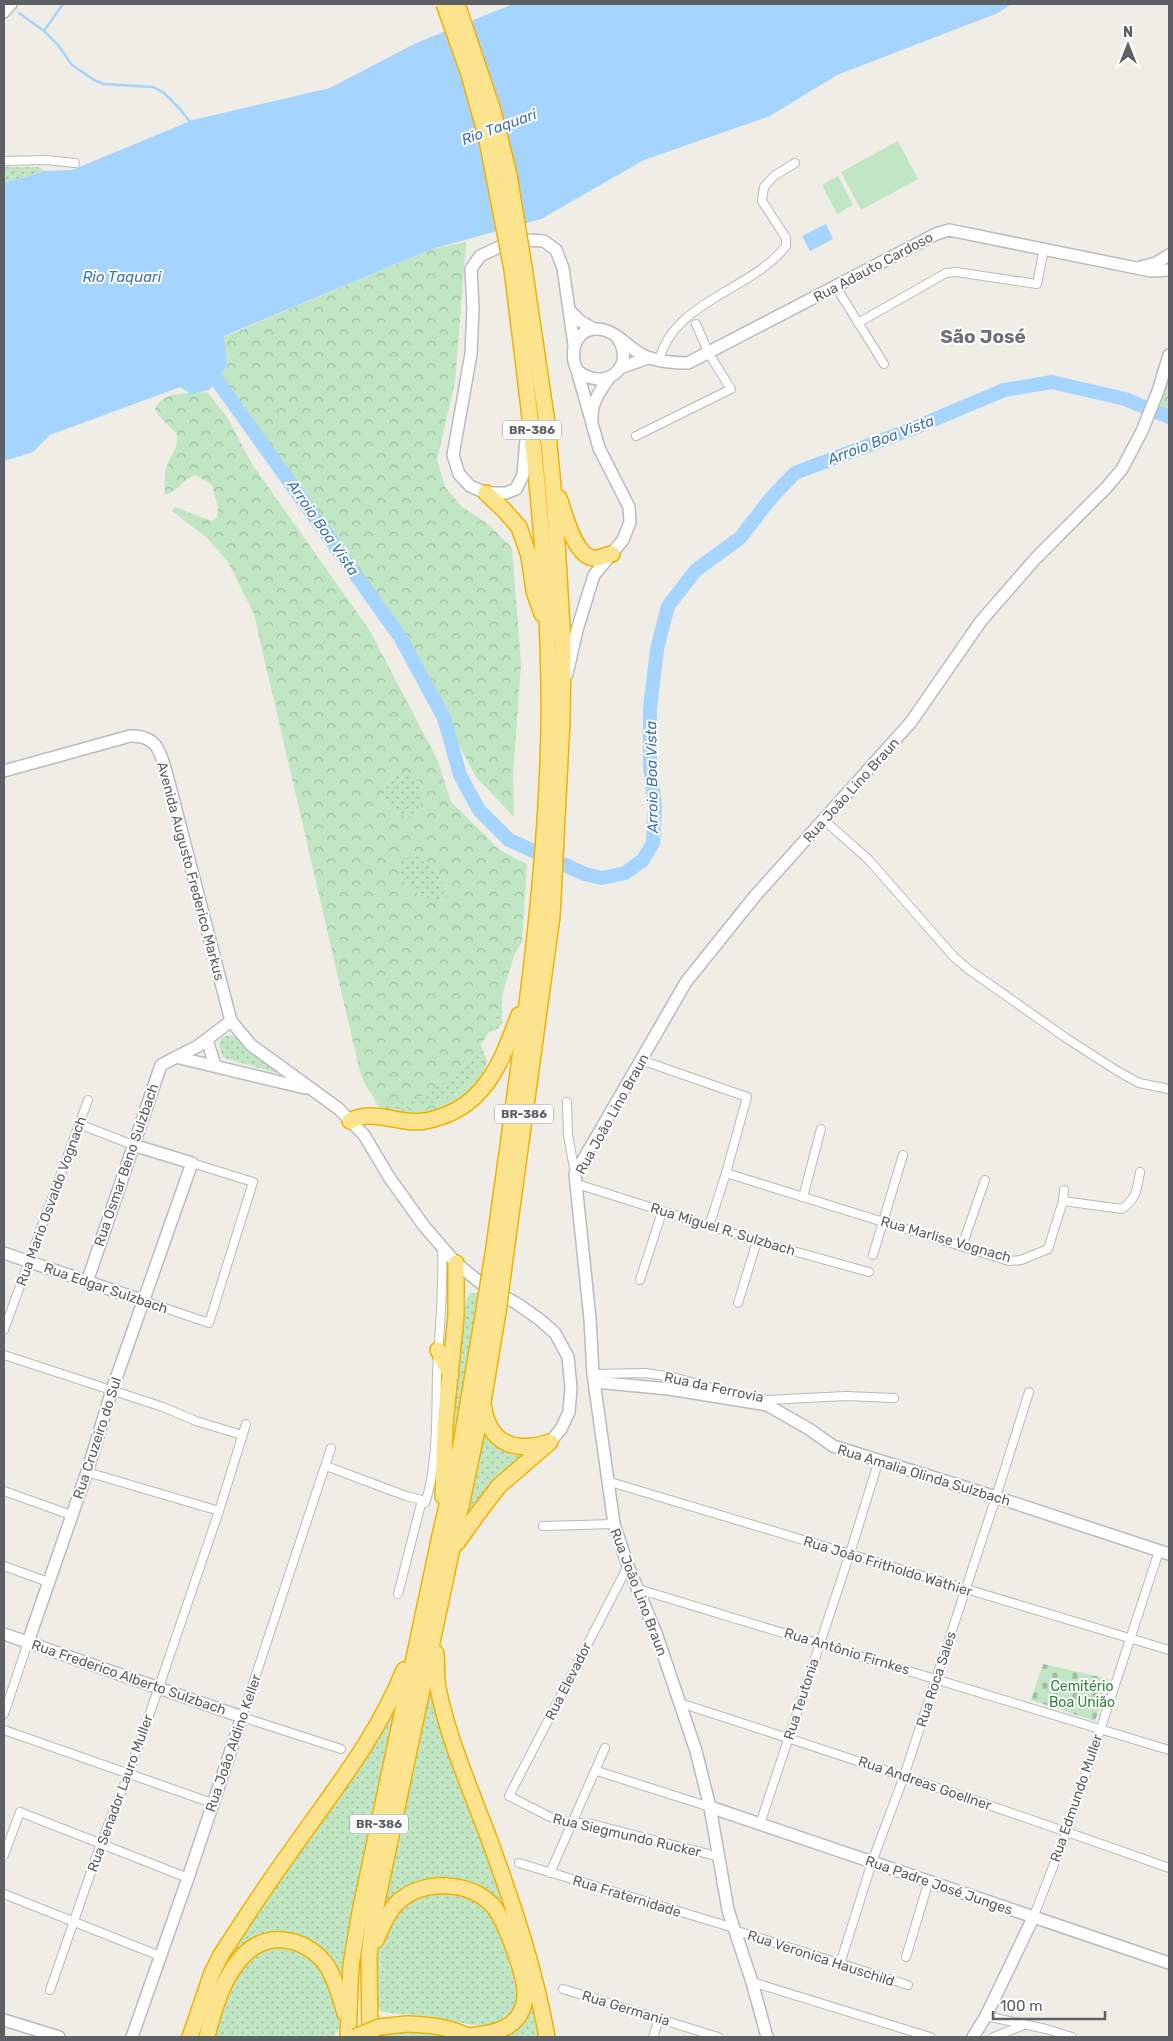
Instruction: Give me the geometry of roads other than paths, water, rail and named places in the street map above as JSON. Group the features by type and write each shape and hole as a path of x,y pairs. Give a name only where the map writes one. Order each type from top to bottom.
{"highway":[{"name":"BR-386","path":"370,2037 369,1956 374,1916 483,1402 491,1311 545,916 553,779 562,699 563,644 546,414 518,268 486,135 444,4"},
{"name":"BR-386","path":"458,4 493,112 508,175 540,508 548,629 549,726 553,779"},
{"path":"552,479 576,546 583,554 593,558 612,554"},
{"path":"486,493 519,528 529,556 534,591 548,629"},
{"name":"BR-386","path":"500,1249 528,990 545,916"},
{"path":"347,1117 374,1115 391,1120 419,1123 448,1115 465,1106 480,1094 502,1059 528,990"},
{"path":"441,1531 445,1425 456,1316 456,1264"},
{"name":"BR-386","path":"348,2037 347,2019 351,1965 360,1912 441,1531 491,1311"},
{"path":"438,1350 451,1375"},
{"path":"483,1402 486,1421 491,1430 504,1440 524,1448 531,1448 550,1442"},
{"path":"452,1550 478,1512 499,1486 550,1442"},
{"path":"190,2037 221,1955 283,1861 362,1749 398,1686 419,1632"},
{"path":"435,1633 438,1687 455,1746 495,1855 528,1958 539,1995 547,2037"},
{"path":"355,2037 379,2028 407,2024 435,2026 468,2036 488,2034 510,2025 523,2008 526,1995 512,1944 494,1908 485,1899 470,1891 446,1886 431,1886 415,1891 399,1902 390,1912 369,1956"},
{"path":"207,2037 218,2000 233,1967 243,1954 255,1946 274,1940 284,1940 303,1945 322,1959 333,1977 347,2019"}],"street":[{"path":"4,12 12,4"},
{"path":"4,161 46,160 75,163"},
{"path":"592,428 592,411 596,398 609,378 620,368 654,359 683,320 696,309 740,284 781,253 786,246 786,238 762,201 764,187 774,176 795,163"},
{"name":"Rua Adauto Cardoso","path":"654,359 688,363 709,354 942,232 958,232 1139,267 1150,271 1169,270"},
{"path":"530,413 524,444 523,475 516,489 506,493 486,493 470,486 459,474 453,455 470,354 473,308 471,269 480,256 499,247 527,240 544,241 556,250 563,268 574,345 573,362 577,370 599,448 629,508 630,522 623,540 594,575 586,597 562,699"},
{"path":"858,323 946,273 956,272 1037,284 1044,249"},
{"path":"1139,267 1156,263 1169,255"},
{"path":"836,287 884,364"},
{"path":"570,311 580,321 594,329 603,330 654,359"},
{"path":"636,436 731,389 709,354 696,324"},
{"path":"574,345 586,332 594,329"},
{"path":"617,338 624,352 620,368"},
{"name":"Rua João Lino Braun","path":"767,2037 752,1982 728,1910 710,1807 696,1751 614,1524 594,1378 576,1179 686,982 755,896 825,821 912,722 981,622 1036,558 1106,488 1122,469 1142,431 1158,391 1169,355"},
{"path":"577,370 592,380 609,378"},
{"name":"Avenida Augusto Frederico Markus","path":"4,771 130,736 144,738 156,746 168,779 231,1021 251,1045 347,1117 364,1135 390,1177 442,1249 456,1264 483,1285 516,1303 539,1319 555,1333 568,1357 571,1373 569,1412 561,1429 550,1442"},
{"path":"825,821 868,859 954,957 968,969 1066,1038 1119,1072 1139,1083 1169,1089"},
{"name":"Rua Osmar Beno Sulzbach","path":"87,1282 161,1065 207,1040 231,1021"},
{"path":"207,1040 215,1065"},
{"path":"176,1057 311,1089"},
{"path":"641,1060 747,1097 726,1173 708,1226"},
{"name":"Rua Mario Osvaldo Vognach","path":"4,1330 88,1100"},
{"path":"567,1102 568,1135 576,1179"},
{"path":"79,1124 133,1145 192,1163"},
{"path":"803,1197 821,1129"},
{"path":"873,1255 903,1155"},
{"name":"Rua Edgar Sulzbach","path":"4,1253 209,1323 253,1182 192,1163"},
{"name":"Rua Cruzeiro do Sul","path":"4,1714 87,1472 112,1390 192,1163"},
{"path":"1064,1190 1063,1201 1122,1209 1132,1202 1140,1172"},
{"name":"Rua Marlise Vognach","path":"726,1173 1009,1261 1021,1260 1048,1249 1063,1201"},
{"name":"Rua Miguel R. Sulzbach","path":"576,1179 662,1212 869,1272"},
{"path":"962,1246 985,1180"},
{"path":"640,1280 662,1212"},
{"path":"738,1303 757,1241"},
{"path":"326,1466 388,1490 422,1500 425,1503 434,1449 438,1350 442,1314 442,1249"},
{"path":"4,1355 163,1406 196,1421 242,1434"},
{"name":"Rua Amalia Olinda Sulzbach","path":"594,1378 767,1402 833,1446 1164,1552"},
{"name":"Rua Roca Sales","path":"840,1964 872,1862 904,1776 1029,1392"},
{"name":"Rua da Ferrovia","path":"767,1402 846,1396 894,1398"},
{"name":"Rua Senador Lauro Muller","path":"50,1990 101,1843 128,1775 159,1687 246,1424"},
{"name":"Rua João Aldino Keller","path":"132,2037 188,1878 331,1448"},
{"name":"Rua Teutonia","path":"760,1824 879,1460"},
{"path":"87,1472 218,1511"},
{"name":"Rua João Fritholdo Wathier","path":"607,1481 850,1553 964,1590 1169,1650"},
{"path":"4,1491 72,1515"},
{"path":"398,1594 422,1500"},
{"path":"544,1526 614,1524"},
{"name":"Rua Edmundo Muller","path":"973,2037 986,2016 1033,1918 1067,1831 1130,1638 1164,1552"},
{"path":"4,1566 48,1582"},
{"name":"Rua Elevador","path":"509,1796 628,1566"},
{"name":"Rua Antônio Firnkes","path":"638,1589 1169,1750"},
{"name":"Rua Frederico Alberto Sulzbach","path":"4,1634 341,1748"},
{"name":"Rua Andreas Goellner","path":"680,1703 904,1776 1067,1831 1169,1868"},
{"path":"4,1730 212,1803"},
{"path":"550,1873 605,1748"},
{"path":"596,1770 710,1807"},
{"name":"Rua Siegmundo Rucker","path":"509,1796 558,1821 592,1824 720,1857"},
{"name":"Rua Padre José Junges","path":"710,1807 1169,1963"},
{"path":"4,1856 20,1812 188,1878"},
{"name":"Rua Fraternidade","path":"519,1863 734,1929"},
{"path":"906,1957 929,1880"},
{"path":"4,1894 160,1956"},
{"name":"Rua Veronica Hauschild","path":"734,1929 908,1985"},
{"path":"752,1982 930,2037"},
{"name":"Rua Germania","path":"563,1989 718,2037"},
{"path":"986,2016 1024,2025 1045,2033 1072,2037"},
{"path":"653,2037 659,2018"},
{"path":"4,2020 39,2034 59,2037"},
{"path":"994,2037 1024,2025"}],"water":[{"name":"Rio Taquari","path":"513,4 1011,4 998,13 837,75 770,116 644,160 541,219 432,249 224,336 227,366 209,390 191,394 180,387 50,435 33,452 4,461 4,183 45,171 72,170 193,120 330,88 416,43"},
{"path":"826,224 833,239 810,251 802,236"}],"waterway":[{"path":"44,31 63,4"},
{"path":"19,13 44,31 58,45 72,65 94,80 104,84 153,87 163,92 190,122"},
{"name":"Arroio Boa Vista","path":"206,365 400,637 444,718 460,775 479,810 509,840 585,874 602,878 625,873 643,860 653,843 655,806 650,767 650,708 657,649 668,606 696,570 740,538 771,498 795,473 914,428 1004,390 1052,382 1125,399 1169,417"}],"district":[{"name":"São José","path":"983,336"}],"park label":[{"name":"Cemitério Boa União","path":"1082,1694"}]}
